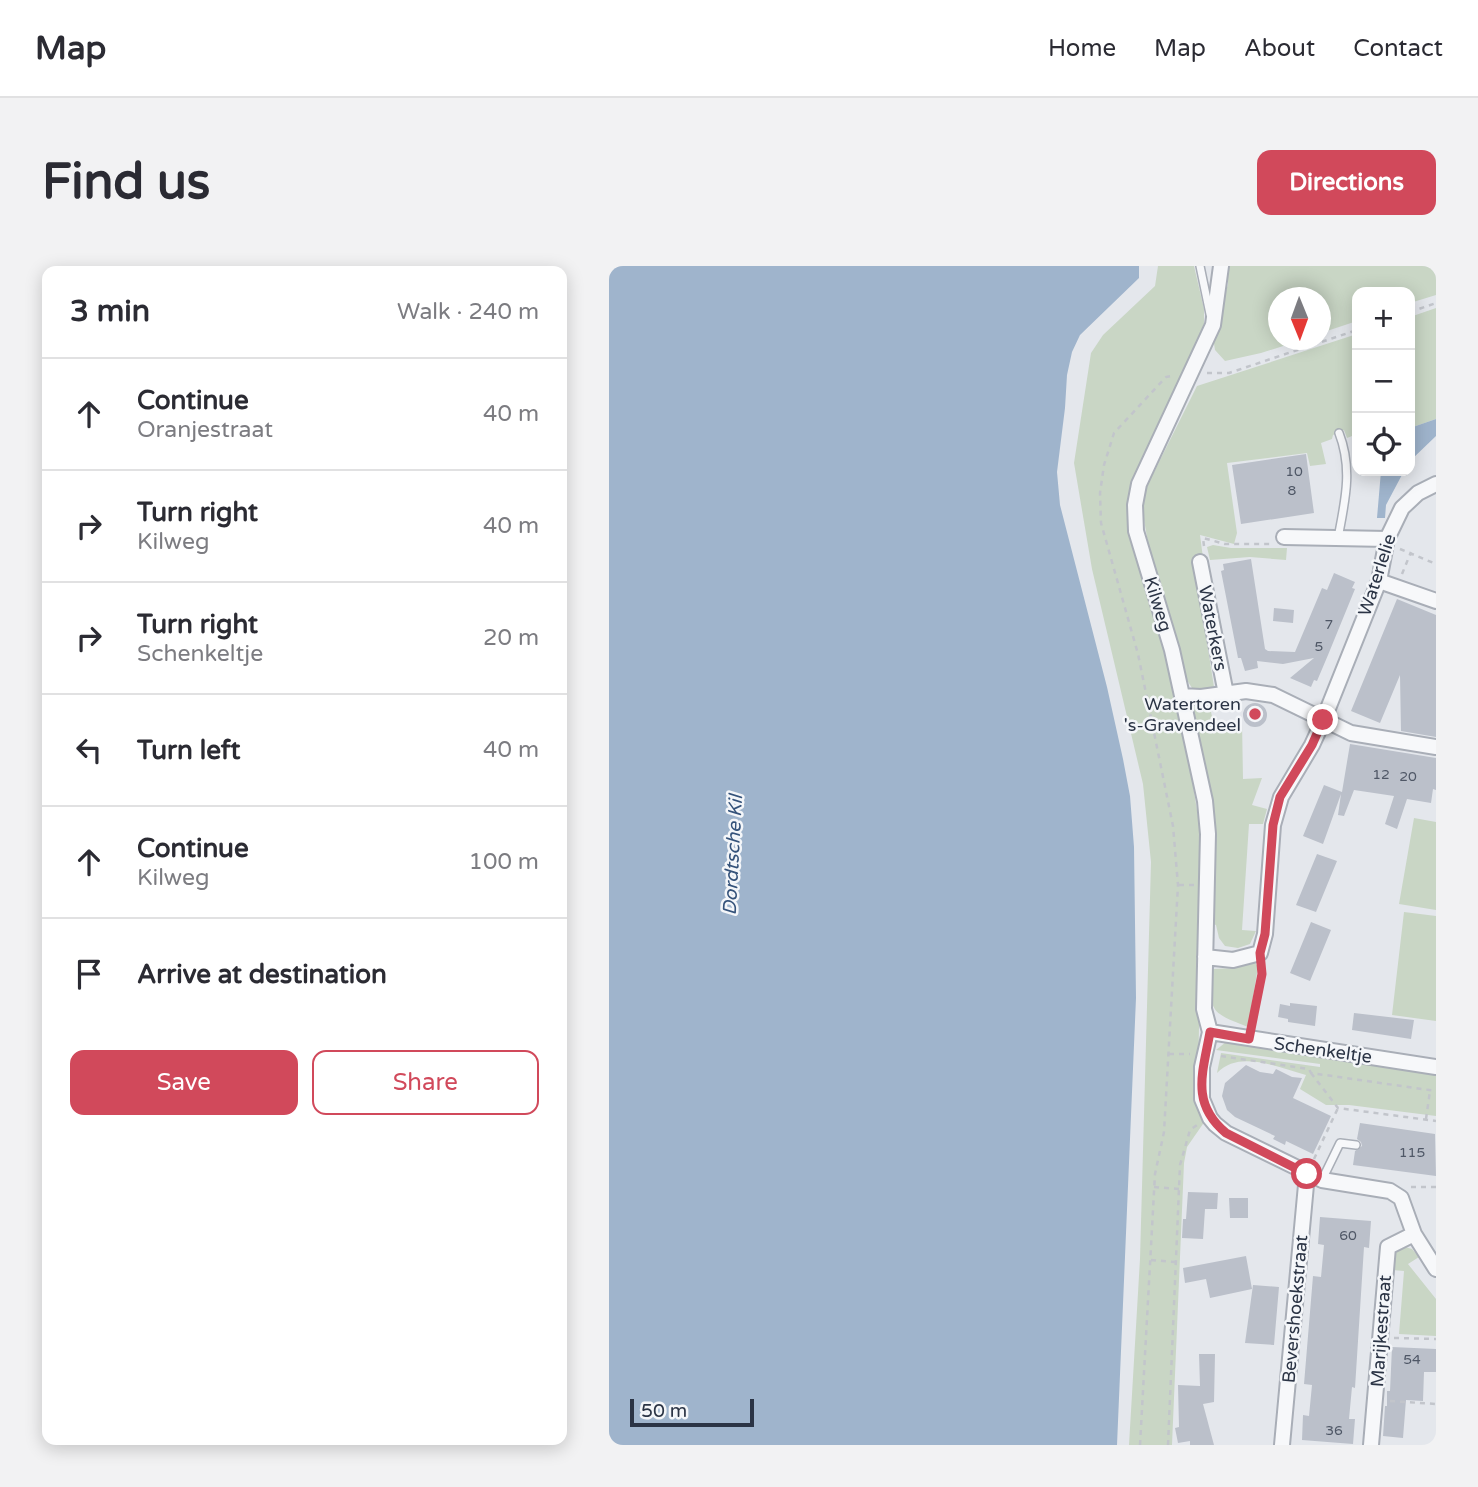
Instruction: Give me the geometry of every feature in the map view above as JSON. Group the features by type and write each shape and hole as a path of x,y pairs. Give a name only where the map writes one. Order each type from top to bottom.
{"street":[{"name":"Kilweg","path":"1210,1118 1202,1099 1201,1053 1210,1032 1204,1009 1208,834 1205,801 1172,650 1136,531 1135,505 1139,484 1213,325 1221,266"},
{"name":"Waterlelie","path":"1323,720 1379,581 1386,542 1402,508 1418,493 1436,484"},
{"path":"1284,537 1386,542"},
{"name":"Waterkers","path":"1200,562 1226,694"},
{"path":"1379,581 1436,601"},
{"path":"1182,696 1201,697 1246,691 1273,695 1351,733 1436,747"},
{"path":"1205,957 1233,960 1260,953 1265,934 1273,825 1280,797 1312,745 1323,720"},
{"name":"Schenkeltje","path":"1210,1032 1436,1067"},
{"path":"1210,1118 1226,1133 1307,1174 1322,1180 1390,1191 1401,1198 1414,1234 1436,1269"},
{"name":"Bevershoekstraat","path":"1282,1445 1307,1174"},
{"name":"Marijkestraat","path":"1371,1445 1388,1247 1414,1234"}],"lane":[{"path":"1200,266 1213,325"},
{"path":"1338,538 1348,477 1345,449 1339,433"},
{"path":"1322,1180 1340,1143 1356,1145"}],"path":[{"path":"1415,310 1436,303"},
{"path":"1140,1445 1154,1187 1164,1132 1178,885 1173,826 1138,654 1101,523 1104,465 1114,433 1166,377 1190,373 1229,373 1352,332"},
{"path":"1203,538 1225,544 1283,545 1284,537"},
{"path":"1386,542 1436,564"},
{"path":"1396,587 1411,552"},
{"path":"1178,885 1201,885"},
{"path":"1249,1039 1262,974 1260,953"},
{"path":"1169,1054 1201,1053 1309,1069 1338,1108 1436,1121"},
{"path":"1311,1073 1436,1091"},
{"path":"1426,1119 1431,1090"},
{"path":"1307,1174 1338,1108"},
{"path":"1168,1445 1179,1165 1190,1130 1210,1118"},
{"path":"1154,1187 1179,1189"},
{"path":"1401,1198 1411,1187 1436,1187"},
{"path":"1150,1260 1175,1262"},
{"path":"1380,1337 1436,1339"},
{"path":"1375,1400 1436,1404"}],"green space":[{"path":"1158,266 1194,266 1204,309 1204,324 1133,484 1132,540 1179,698 1200,829 1202,886 1198,1075 1205,1121 1187,1147 1184,1163 1172,1445 1129,1445 1140,1259 1151,862 1143,784 1092,569 1074,463 1091,353 1103,335 1155,286"},
{"path":"1227,266 1436,266 1436,295 1415,301 1415,287 1352,287 1352,323 1331,330 1331,287 1268,287 1268,350 1270,350 1225,361 1215,350 1213,337 1228,284"},
{"path":"1436,308 1436,419 1415,426 1415,350 1415,315"},
{"path":"1352,336 1352,436 1347,438 1344,430 1321,443 1326,464 1310,466 1307,453 1227,463 1237,533 1234,544 1200,535 1203,558 1194,559 1214,687 1208,690 1192,688 1185,677 1148,543 1143,494 1197,386 1308,350 1331,350 1331,342"},
{"path":"1213,545 1231,548 1287,548 1286,560 1250,557 1210,560 1207,547"},
{"path":"1191,705 1210,707 1214,726 1242,721 1243,779 1262,778 1252,805 1267,809 1263,824 1249,824 1242,930 1256,931 1250,944 1238,948 1225,946 1219,938 1216,925 1213,924 1215,846 1211,806"},
{"path":"1414,818 1436,822 1436,910 1399,904"},
{"path":"1404,912 1436,916 1436,1021 1392,1015"},
{"path":"1254,961 1258,967 1248,1027 1225,1017 1214,1008 1211,994 1212,969 1235,968"},
{"path":"1226,1042 1436,1071 1436,1116 1349,1105 1326,1105 1300,1089 1306,1075 1260,1062 1237,1062 1217,1073 1221,1053 1320,1067 1320,1064 1216,1050"},
{"path":"1405,1247 1412,1249 1419,1257 1408,1264 1436,1299 1436,1336 1399,1334 1404,1271 1392,1270 1396,1253"}],"water":[{"name":"Dordtsche Kil","path":"609,266 1139,266 1139,278 1080,335 1072,352 1067,375 1057,472 1060,505 1123,759 1130,796 1134,847 1136,998 1117,1445 609,1445"},
{"path":"1436,419 1436,436 1415,456 1415,426"},
{"path":"1381,476 1401,476 1386,505 1385,518 1377,518"}],"building":[{"path":"1306,454 1314,513 1241,524 1232,465"},
{"path":"1251,559 1265,649 1268,651 1295,652 1322,588 1327,590 1334,573 1355,582 1352,588 1355,589 1328,655 1317,681 1314,680 1311,687 1290,678 1314,658 1283,664 1257,661 1258,668 1245,671 1241,658 1238,658 1221,571 1224,570 1223,564"},
{"path":"1397,599 1436,615 1436,737 1401,731 1400,675 1380,723 1351,711"},
{"path":"1274,608 1294,610 1293,623 1273,621"},
{"name":"Watertoren 's-Gravendeel","path":"1255,703 1264,706 1267,715 1264,724 1255,727 1246,724 1243,715 1246,706"},
{"path":"1350,744 1436,758 1436,790 1433,789 1431,803 1407,799 1397,829 1385,824 1394,796 1354,790 1344,816 1338,815 1341,794 1323,844 1303,836 1324,785 1342,792"},
{"path":"1317,854 1337,861 1316,912 1296,905"},
{"path":"1311,922 1331,930 1310,981 1290,973"},
{"path":"1290,1003 1317,1006 1315,1026 1288,1022 1288,1019 1278,1017 1280,1004 1290,1006"},
{"path":"1354,1013 1414,1020 1411,1039 1352,1030"},
{"path":"1246,1065 1260,1072 1273,1074 1276,1069 1292,1077 1302,1078 1293,1098 1331,1116 1313,1154 1286,1141 1285,1145 1273,1139 1275,1136 1235,1117 1227,1110 1222,1096 1225,1083"},
{"path":"1360,1123 1435,1134 1436,1176 1353,1165 1355,1151 1362,1146 1357,1139"},
{"path":"1188,1192 1218,1193 1217,1209 1205,1209 1203,1239 1182,1238"},
{"path":"1229,1198 1248,1198 1248,1218 1230,1218"},
{"path":"1320,1217 1371,1221 1369,1248 1364,1247 1355,1388 1352,1387 1349,1419 1355,1419 1353,1444 1302,1440 1303,1415 1309,1416 1312,1385 1304,1384 1313,1276 1321,1277 1324,1245 1318,1244"},
{"path":"1246,1256 1252,1289 1210,1298 1206,1279 1185,1283 1183,1268"},
{"path":"1253,1285 1279,1287 1274,1345 1245,1343"},
{"path":"1392,1347 1436,1349 1436,1372 1424,1372 1423,1401 1406,1400 1403,1438 1383,1436 1387,1391 1390,1391"},
{"path":"1199,1354 1215,1354 1214,1402 1203,1404 1214,1445 1190,1445 1190,1441 1178,1443 1175,1428 1179,1427 1178,1385 1200,1386"}],"place":[{"name":"Watertoren 's-Gravendeel","path":"1255,714"}],"route":[{"path":"1307,1174 1226,1133 1215,1124 1202,1099 1202,1067 1210,1032 1249,1039 1262,974 1260,953 1265,934 1273,825 1280,797 1312,745 1323,720"}]}
